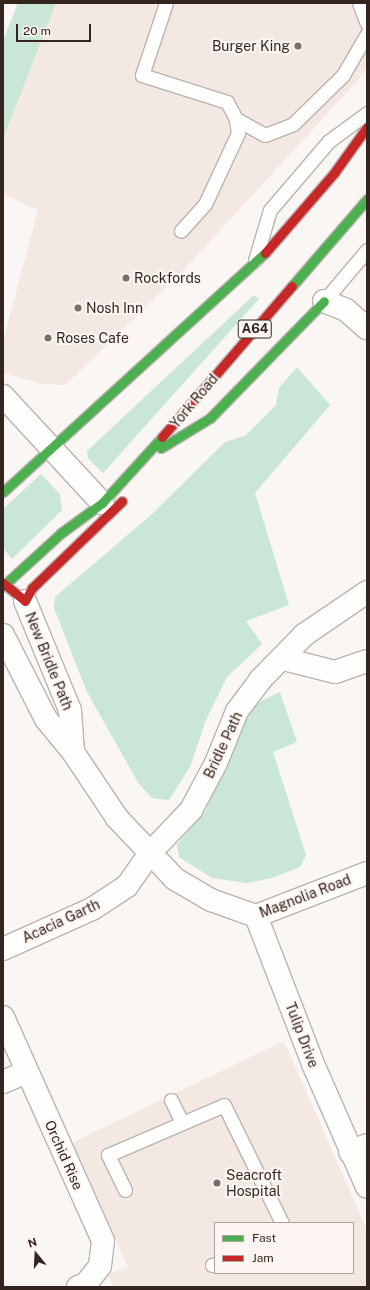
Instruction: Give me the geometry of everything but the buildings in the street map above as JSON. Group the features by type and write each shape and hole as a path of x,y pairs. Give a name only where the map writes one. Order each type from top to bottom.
{"highway":[{"path":"3,492 254,266 334,173 367,127"},
{"name":"York Road","path":"4,584 61,533 102,503 144,459 367,198"},
{"name":"A64","path":"4,584 25,601 32,588 131,491 144,459 210,418 324,301"}],"street":[{"path":"324,301 346,310 367,328"},
{"path":"3,396 102,503"},
{"name":"Bridle Path","path":"149,854 191,810 216,763 238,711 260,680 284,659 304,635 364,595"},
{"name":"New Bridle Path","path":"25,601 70,710 73,752"},
{"name":"New Bridle Path","path":"3,635 46,719 73,752"},
{"path":"284,659 335,672 367,661"},
{"name":"Magnolia Road","path":"73,752 117,818 149,854 175,879 211,900 256,916 367,873"},
{"name":"Acacia Garth","path":"3,949 109,898 127,886 149,854"},
{"name":"Tulip Drive","path":"256,916 361,1163"},
{"name":"Orchid Rise","path":"3,1017 103,1241 100,1266 86,1284 78,1287"},
{"path":"3,1082 27,1072"}],"lane":[{"path":"166,3 142,75 227,102 236,119 238,133 205,204 181,231"},
{"path":"359,3 367,24"},
{"path":"236,119 265,135 293,124 343,75 367,34"},
{"path":"254,266 270,210 328,141 367,113"},
{"name":"A64","path":"324,301 367,250"},
{"path":"171,1100 182,1123"},
{"path":"125,1190 108,1155 224,1104 282,1222"}],"shaded area":[{"path":"56,3 367,3 367,66 359,79 181,273 65,385 43,384 3,373 3,342 38,210 3,194 3,139"},
{"name":"Seacroft Hospital","path":"284,1041 367,1230 367,1287 113,1287 108,1275 128,1267 69,1144"}],"green space":[{"path":"18,3 56,3 3,139 3,41"},
{"path":"254,295 259,299 103,473 88,458 87,451"},
{"path":"297,367 330,405 255,493 289,605 246,621 262,644 227,677 206,720 190,767 169,800 152,798 139,784 87,692 54,608 55,597 152,514 225,442 245,436 276,405 279,388"},
{"path":"41,474 60,494 62,510 12,559 3,548 3,509"},
{"path":"280,692 297,742 273,752 306,855 300,867 272,878 247,883 212,878 179,857 177,845 206,810 242,721 251,711 249,707"}],"traffic: fast":[{"path":"292,286 367,199"},
{"path":"3,492 265,253"},
{"path":"161,448 210,418 324,301"},
{"path":"3,586 61,533 102,503 162,437"}],"traffic: jam":[{"path":"265,253 334,173 367,127"},
{"path":"162,437 292,286"},
{"path":"3,583 25,601 32,588 122,501"}],"place":[{"name":"Burger King","path":"298,46"},
{"name":"Rockfords","path":"126,278"},
{"name":"Nosh Inn","path":"78,308"},
{"name":"Roses Cafe","path":"48,338"},
{"name":"Seacroft Hospital","path":"217,1183"}]}
